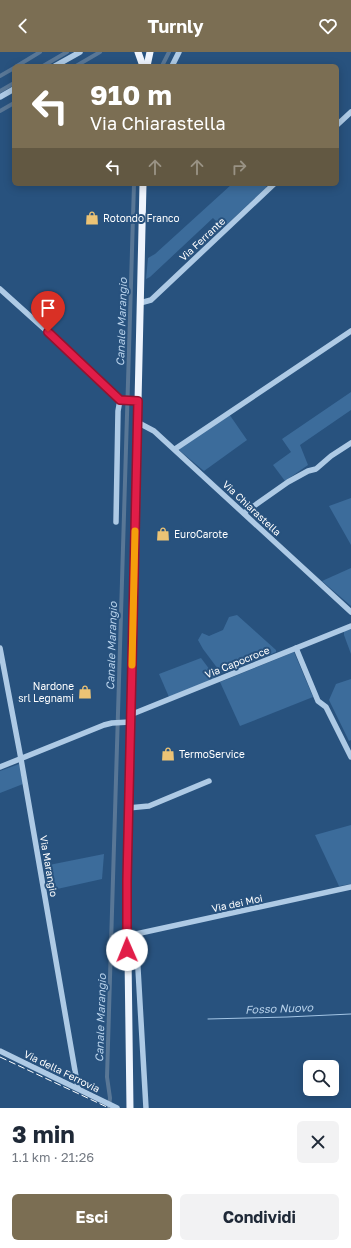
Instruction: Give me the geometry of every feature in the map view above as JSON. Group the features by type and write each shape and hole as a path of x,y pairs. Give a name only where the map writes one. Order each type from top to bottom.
{"main road":[{"path":"135,52 139,55"},
{"path":"147,64 150,52"},
{"path":"130,1107 127,934 129,720 137,422 135,401 140,303 143,186"}],"street":[{"path":"59,64 80,52"},
{"path":"173,64 179,52"},
{"path":"0,97 12,90"},
{"path":"339,123 351,112"},
{"name":"Via Ferrante","path":"140,303 151,300 272,186"},
{"path":"0,289 122,401 135,401"},
{"path":"175,449 351,331"},
{"path":"116,522 118,411 122,401"},
{"name":"Via Chiarastella","path":"137,422 154,431 175,449 351,612"},
{"path":"244,513 288,482 308,471 316,469 331,456 351,443"},
{"name":"Via Capocroce","path":"0,767 112,723 129,720 351,626"},
{"name":"Via Marangio","path":"0,648 21,759 78,1088"},
{"path":"296,648 318,700 326,707 351,757"},
{"path":"128,808 149,806 209,782"},
{"name":"Via dei Moi","path":"127,934 136,934 351,887"},
{"path":"136,934 146,1108"},
{"name":"Via della Ferrovia","path":"0,1051 117,1108"}],"shaded area":[{"path":"230,186 267,187 223,228 213,218 150,277 146,279 148,258 155,254"},
{"path":"351,392 351,410 300,445 308,465 285,481 273,465 291,452 282,439"},
{"path":"229,414 247,440 204,471 179,450"},
{"path":"351,498 351,545 329,506"},
{"path":"351,568 351,606 322,581"},
{"path":"237,615 276,650 276,652 221,673 198,640 202,633 209,636 223,630 229,617"},
{"path":"351,629 351,654 344,631"},
{"path":"294,652 313,697 240,726 220,682"},
{"path":"201,658 216,678 169,697 159,674"},
{"path":"351,679 351,740 349,741 329,700 336,684"},
{"path":"19,764 23,784 0,793 0,771"},
{"path":"351,825 351,884 339,886 315,835"},
{"path":"104,854 102,879 48,891 44,866"}],"waterway":[{"path":"20,64 40,52"},
{"path":"46,64 67,52"},
{"path":"79,64 100,52"},
{"name":"Canale Marangio","path":"163,64 169,52"},
{"path":"0,76 12,69"},
{"path":"0,91 12,84"},
{"path":"0,111 12,104"},
{"name":"Canale Marangio","path":"109,1108 110,1098 107,1077 134,186"},
{"name":"Fosso Nuovo","path":"208,1019 351,1014"}],"railway":[{"path":"0,1057 109,1108"}],"slow traffic":[{"path":"132,665 135,531"}],"place":[{"name":"Rotondo Franco","path":"92,218"},
{"name":"EuroCarote","path":"163,534"},
{"name":"Nardone srl Legnami","path":"85,692"},
{"name":"TermoService","path":"168,754"}],"route":[{"path":"48,332 120,400 138,401 127,881 127,950"}]}
